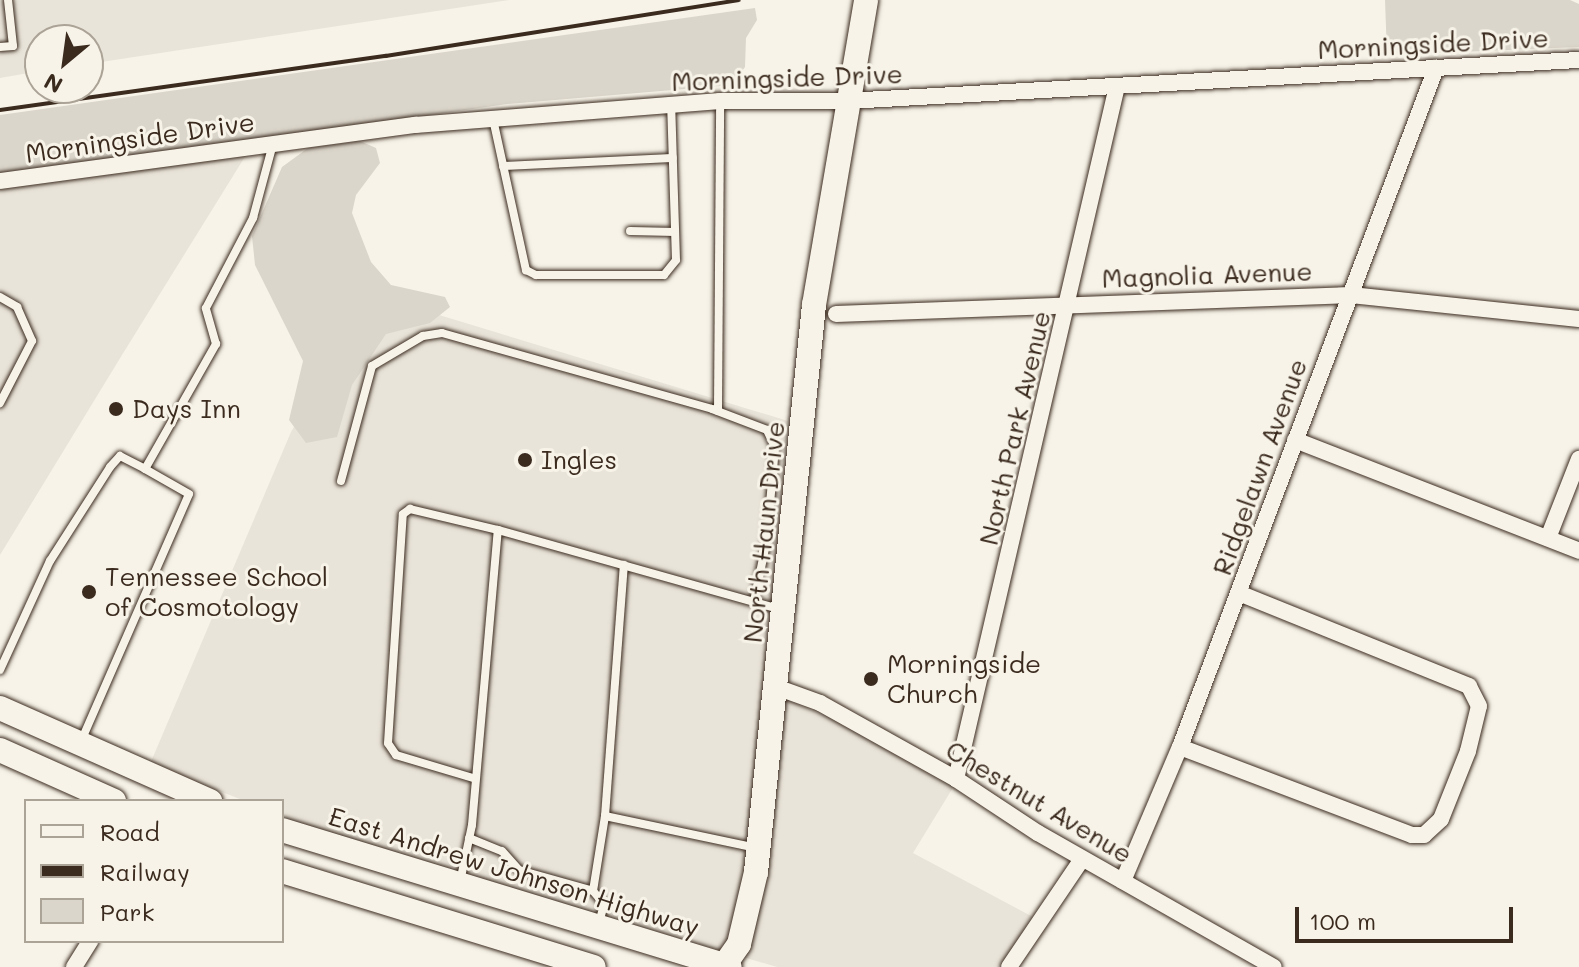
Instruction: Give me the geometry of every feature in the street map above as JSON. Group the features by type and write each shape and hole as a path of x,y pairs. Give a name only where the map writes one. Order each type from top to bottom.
{"main road":[{"name":"North Haun Drive","path":"725,966 749,913 759,848 814,305 866,0"},
{"path":"0,708 80,744 181,796"},
{"path":"0,750 110,799"},
{"name":"East Andrew Johnson Highway","path":"284,831 459,887 725,966"},
{"path":"284,872 594,967"}],"street":[{"name":"Morningside Drive","path":"0,181 273,144 493,119 720,101 847,101 1579,60"},
{"name":"Ridgelawn Avenue","path":"1123,881 1180,747 1436,68"},
{"name":"North Park Avenue","path":"956,779 1069,304 1117,86"},
{"name":"Magnolia Avenue","path":"836,314 1351,295 1579,319"},
{"path":"1295,440 1579,551"},
{"path":"1548,538 1579,459"},
{"path":"1180,747 1412,835 1424,835 1441,819 1468,751 1479,706 1469,686 1239,593"},
{"name":"Chestnut Avenue","path":"776,687 820,703 956,779 1082,859 1274,967"},
{"path":"1009,967 1082,859"},
{"path":"74,967 89,943"}],"lane":[{"path":"0,47 13,46 8,0"},
{"path":"718,411 720,101"},
{"path":"493,119 521,260 536,275 664,275 676,260 671,105"},
{"path":"145,469 216,344 206,308 253,218 273,144"},
{"path":"503,166 673,158"},
{"path":"630,231 675,232"},
{"path":"0,297 17,307 32,341 0,403"},
{"path":"341,481 372,366 423,336 442,333 718,411 767,430 775,447 767,539 754,602"},
{"path":"0,670 50,561 120,456 189,494 80,744"},
{"path":"473,778 396,755 388,743 403,514 410,509 498,530 784,611"},
{"path":"459,887 469,838 498,530"},
{"path":"593,891 605,816 624,565"},
{"path":"605,816 759,848"},
{"path":"469,838 502,851 519,870 593,891 604,904 598,928"}],"shaded area":[{"path":"0,0 509,0 104,62 104,24 24,24 24,74 0,78"},
{"path":"251,147 122,355 0,555 0,181"},
{"path":"370,294 788,421 765,691 835,720 954,786 913,853 1035,918 999,967 777,967 321,832 284,817 284,799 240,799 150,764 291,432"}],"green space":[{"path":"1385,0 1570,0 1579,4 1579,47 1387,55"},
{"path":"755,8 757,20 746,38 745,67 732,85 507,104 0,177 0,115 78,104 104,104 104,100"},
{"path":"360,141 376,148 380,163 356,195 352,213 371,262 391,285 445,297 450,307 430,323 386,334 352,385 337,437 306,443 289,420 303,361 255,265 252,236 282,167 308,148"}],"railway":[{"path":"0,110 386,56 739,0"}],"place":[{"name":"Days Inn","path":"116,409"},
{"name":"Ingles","path":"525,460"},
{"name":"Tennessee School of Cosmotology","path":"89,592"},
{"name":"Morningside Church","path":"871,679"}]}
